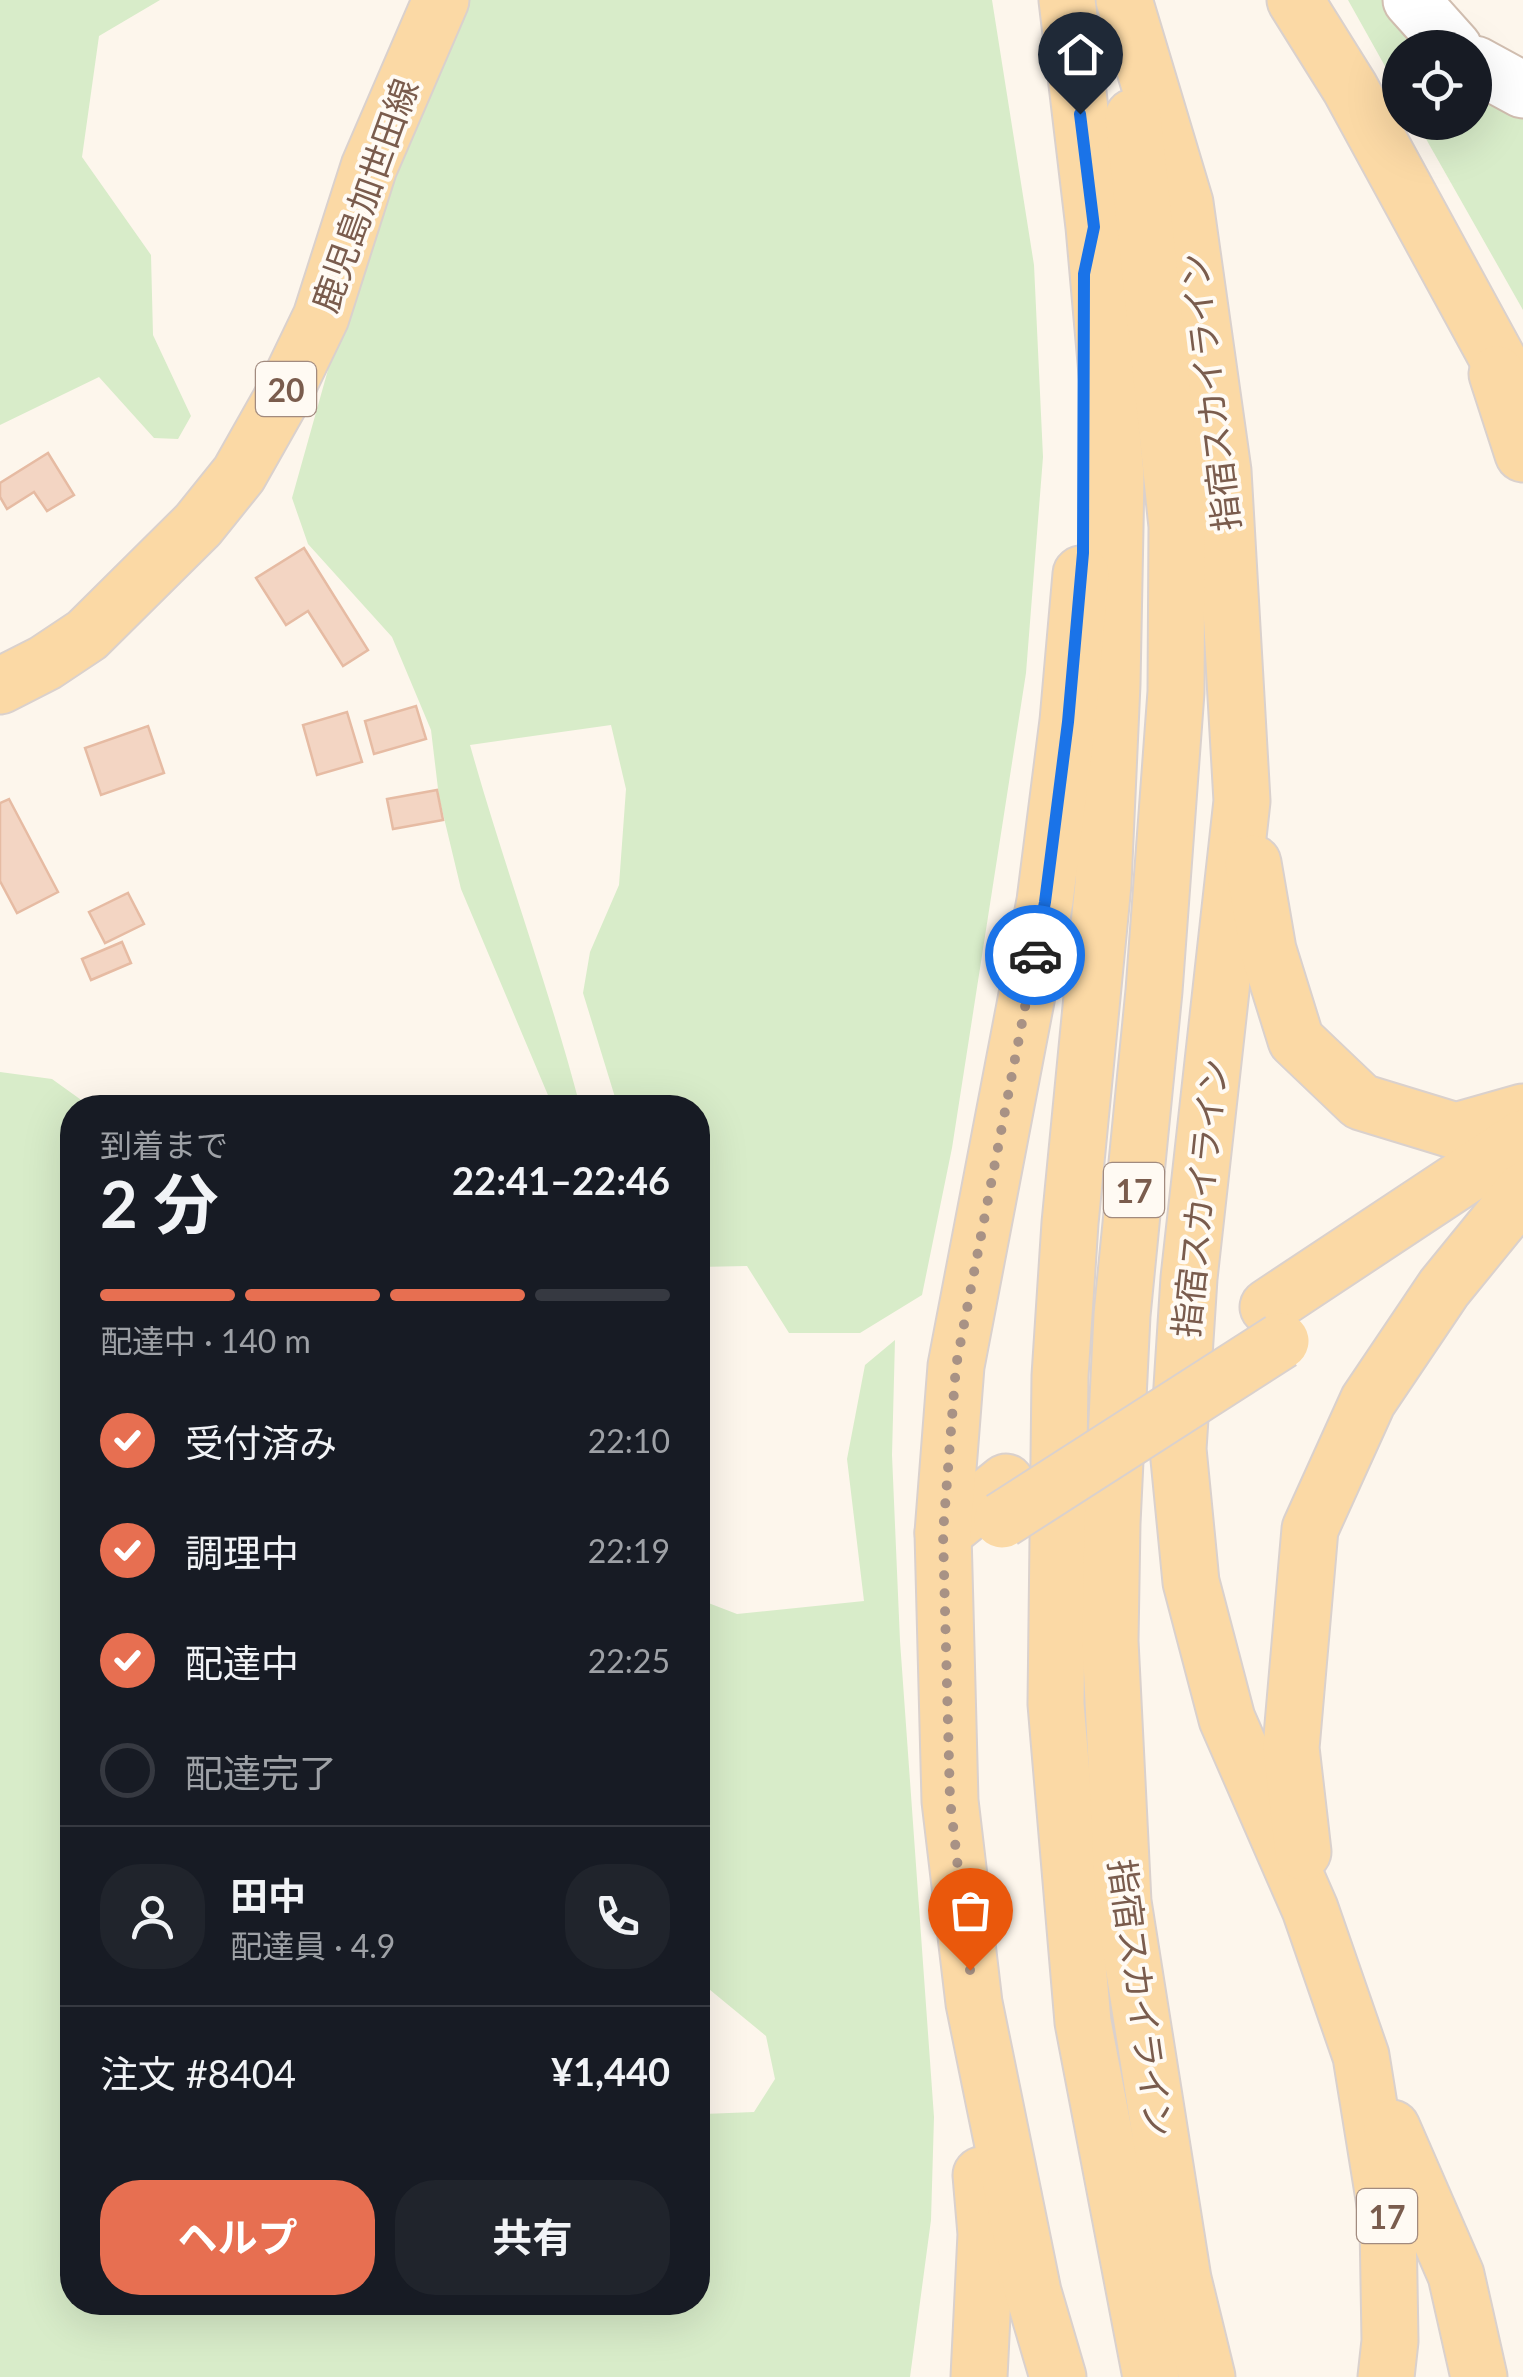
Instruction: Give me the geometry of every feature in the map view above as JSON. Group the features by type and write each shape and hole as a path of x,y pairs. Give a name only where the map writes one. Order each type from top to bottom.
{"main road":[{"path":"321,317 324,209 366,77 398,0"},
{"name":"鹿児島加世田線","path":"0,686 86,634 198,525 240,474 321,317 370,168 442,0"},
{"name":"指宿スカイライン","path":"1067,0 1094,227 1116,475 1103,884 1070,1223 1060,1376 1056,1704 1083,2022 1150,2377"},
{"name":"指宿スカイライン","path":"1122,0 1186,203 1224,470 1242,801 1188,1278 1178,1449 1191,1582 1227,1719 1310,1909 1360,2056 1388,2223 1390,2342 1386,2377"},
{"name":"指宿スカイライン","path":"1122,0 1177,545 1174,710 1154,991 1122,1315 1110,1640 1124,1902 1183,2279 1207,2377"},
{"path":"1295,0 1350,88 1523,406"},
{"path":"1058,2377 1033,2292 974,2004 950,1800 943,1533 956,1366 1045,902 1068,722 1083,553 1084,274 1094,227"},
{"path":"1485,338 1523,454"},
{"path":"1242,801 1268,950 1296,1040 1361,1102 1456,1131 1523,1112"},
{"path":"1275,1324 1523,1138"},
{"path":"943,1533 1004,1501 1275,1324 1523,1177"},
{"path":"1310,1909 1291,1748 1310,1529 1368,1401 1444,1288 1523,1191"},
{"path":"974,2004 970,2046 986,2234 979,2377"},
{"path":"1360,2056 1456,2275 1479,2377"}],"street":[{"path":"1412,0 1438,30"},
{"path":"1492,73 1523,90"}],"green space":[{"path":"0,0 160,0 99,36 82,157 151,255 153,335 191,416 178,439 154,438 99,377 0,425"},
{"path":"459,0 992,0 1034,265 1043,457 1026,673 952,1148 922,1295 860,1333 789,1333 747,1266 710,1267 710,1095 614,1095 583,993 590,952 619,885 626,789 611,725 470,745 577,1095 548,1095 461,889 439,797 431,730 392,637 308,544 292,498 340,327 419,101"},
{"path":"1348,0 1384,0 1406,30 1382,30 1382,61"},
{"path":"1492,99 1523,115 1523,310 1427,140 1492,140"},
{"path":"0,1072 52,1079 74,1095 60,1095 60,2315 710,2315 710,2114 754,2112 775,2079 766,2036 710,1990 710,1604 737,1614 864,1601 847,1459 865,1365 895,1340 892,1455 900,1641 934,2117 931,2220 910,2377 0,2377"}],"building":[{"path":"48,453 74,495 47,511 34,492 7,509 0,497 0,483"},
{"path":"304,548 368,650 343,666 308,611 286,625 256,578"},
{"path":"416,706 426,739 374,754 365,721"},
{"path":"347,712 362,762 317,775 303,725"},
{"path":"148,726 164,773 101,795 85,748"},
{"path":"437,790 443,820 393,829 387,799"},
{"path":"9,799 58,892 17,913 0,881 0,803"},
{"path":"128,893 144,924 105,943 89,912"},
{"path":"122,942 131,963 91,980 82,959"}],"way so far":[{"path":"970,1970 950,1800 943,1533 956,1366 1035,955"}],"route":[{"path":"1035,955 1068,722 1083,553 1084,274 1094,227 1080,114"}]}
